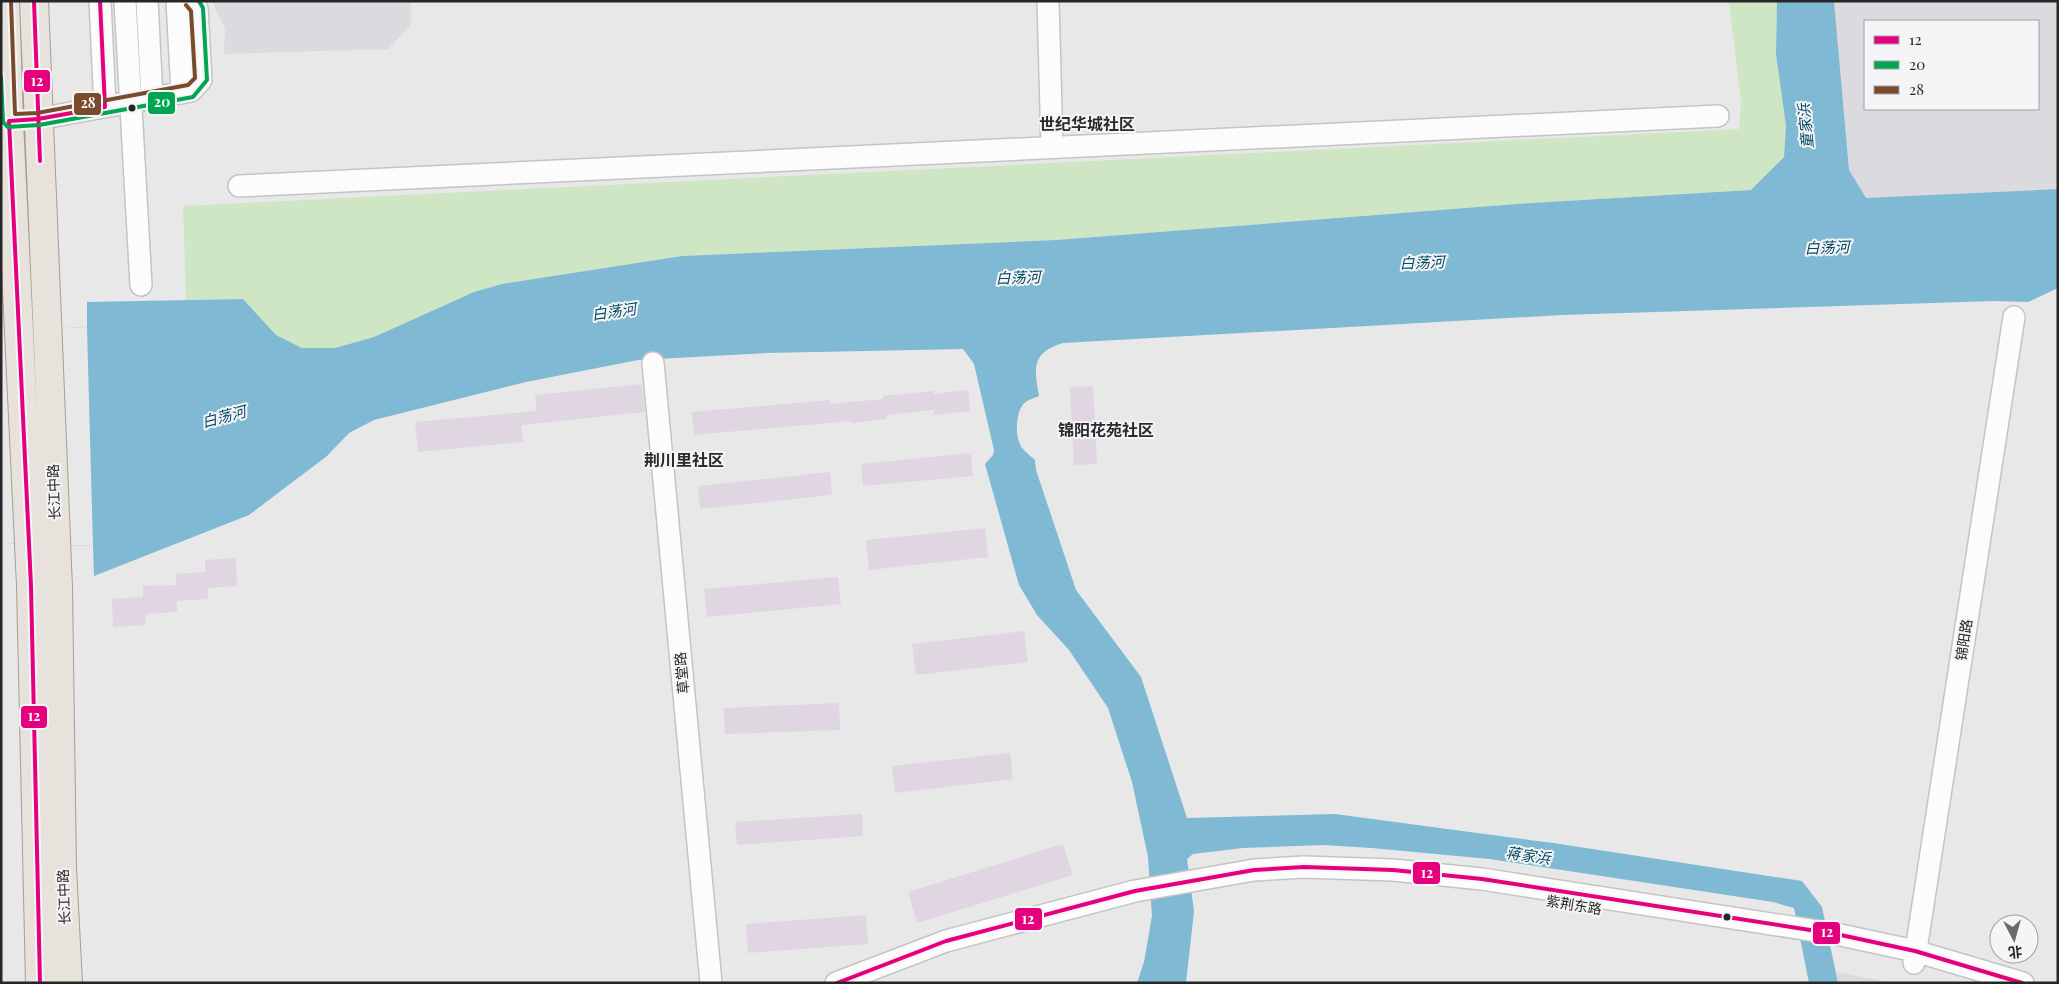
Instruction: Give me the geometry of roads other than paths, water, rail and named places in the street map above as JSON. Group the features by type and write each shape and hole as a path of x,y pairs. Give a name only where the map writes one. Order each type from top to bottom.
{"main road":[{"name":"长江中路","path":"5,1 31,586 40,983"},
{"name":"长江中路","path":"34,1 58,588 62,868 68,983"}],"street":[{"path":"100,1 105,107"},
{"path":"125,1 141,285"},
{"path":"147,1 152,98"},
{"path":"178,1 182,92"},
{"path":"9,121 38,119 191,91 201,80 197,8 190,1"},
{"path":"1048,1 1052,147"},
{"path":"239,186 1718,116"},
{"name":"锦阳路","path":"1915,957 2014,317"},
{"name":"草堂路","path":"653,363 711,983"},
{"name":"紫荆东路","path":"1137,895 1208,881 1278,877 1362,878 1468,888 1787,932 1837,940 1915,957"},
{"path":"836,983 946,942 1137,895"},
{"path":"859,983 926,956 1137,895"},
{"path":"1915,957 1983,983"},
{"path":"1915,957 2023,983"}],"water":[{"path":"1777,1 1834,1 1849,170 1866,198 2058,189 2058,288 2028,302 1994,301 1562,315 1063,343 1053,347 1040,357 1036,370 1039,396 1027,401 1022,406 1018,416 1017,434 1020,445 1035,460 1036,470 1076,590 1141,677 1187,818 1335,814 1553,843 1802,881 1822,907 1838,983 1809,983 1794,908 1773,902 1489,859 1323,845 1243,848 1193,854 1187,859 1194,911 1186,983 1137,983 1144,962 1152,916 1148,857 1132,782 1108,708 1069,650 1037,615 1019,585 985,464 993,455 994,450 974,364 963,349 767,353 638,360 526,382 374,420 349,433 327,456 249,515 94,576 93,546 1,543 1,324 87,328 87,302 243,299 276,335 302,348 335,348 374,337 474,292 502,284 682,256 1056,240 1517,204 1751,190 1784,157 1786,126 1776,54"}],"district":[{"name":"世纪华城社区","path":"1087,124"},
{"name":"锦阳花苑社区","path":"1106,430"},
{"name":"荆川里社区","path":"684,460"}],"water label":[{"name":"童家浜","path":"1806,126"},
{"name":"白荡河","path":"1827,248"},
{"name":"白荡河","path":"1422,263"},
{"name":"白荡河","path":"1018,278"},
{"name":"白荡河","path":"614,312"},
{"name":"白荡河","path":"224,417"},
{"name":"蒋家浜","path":"1528,856"}]}
